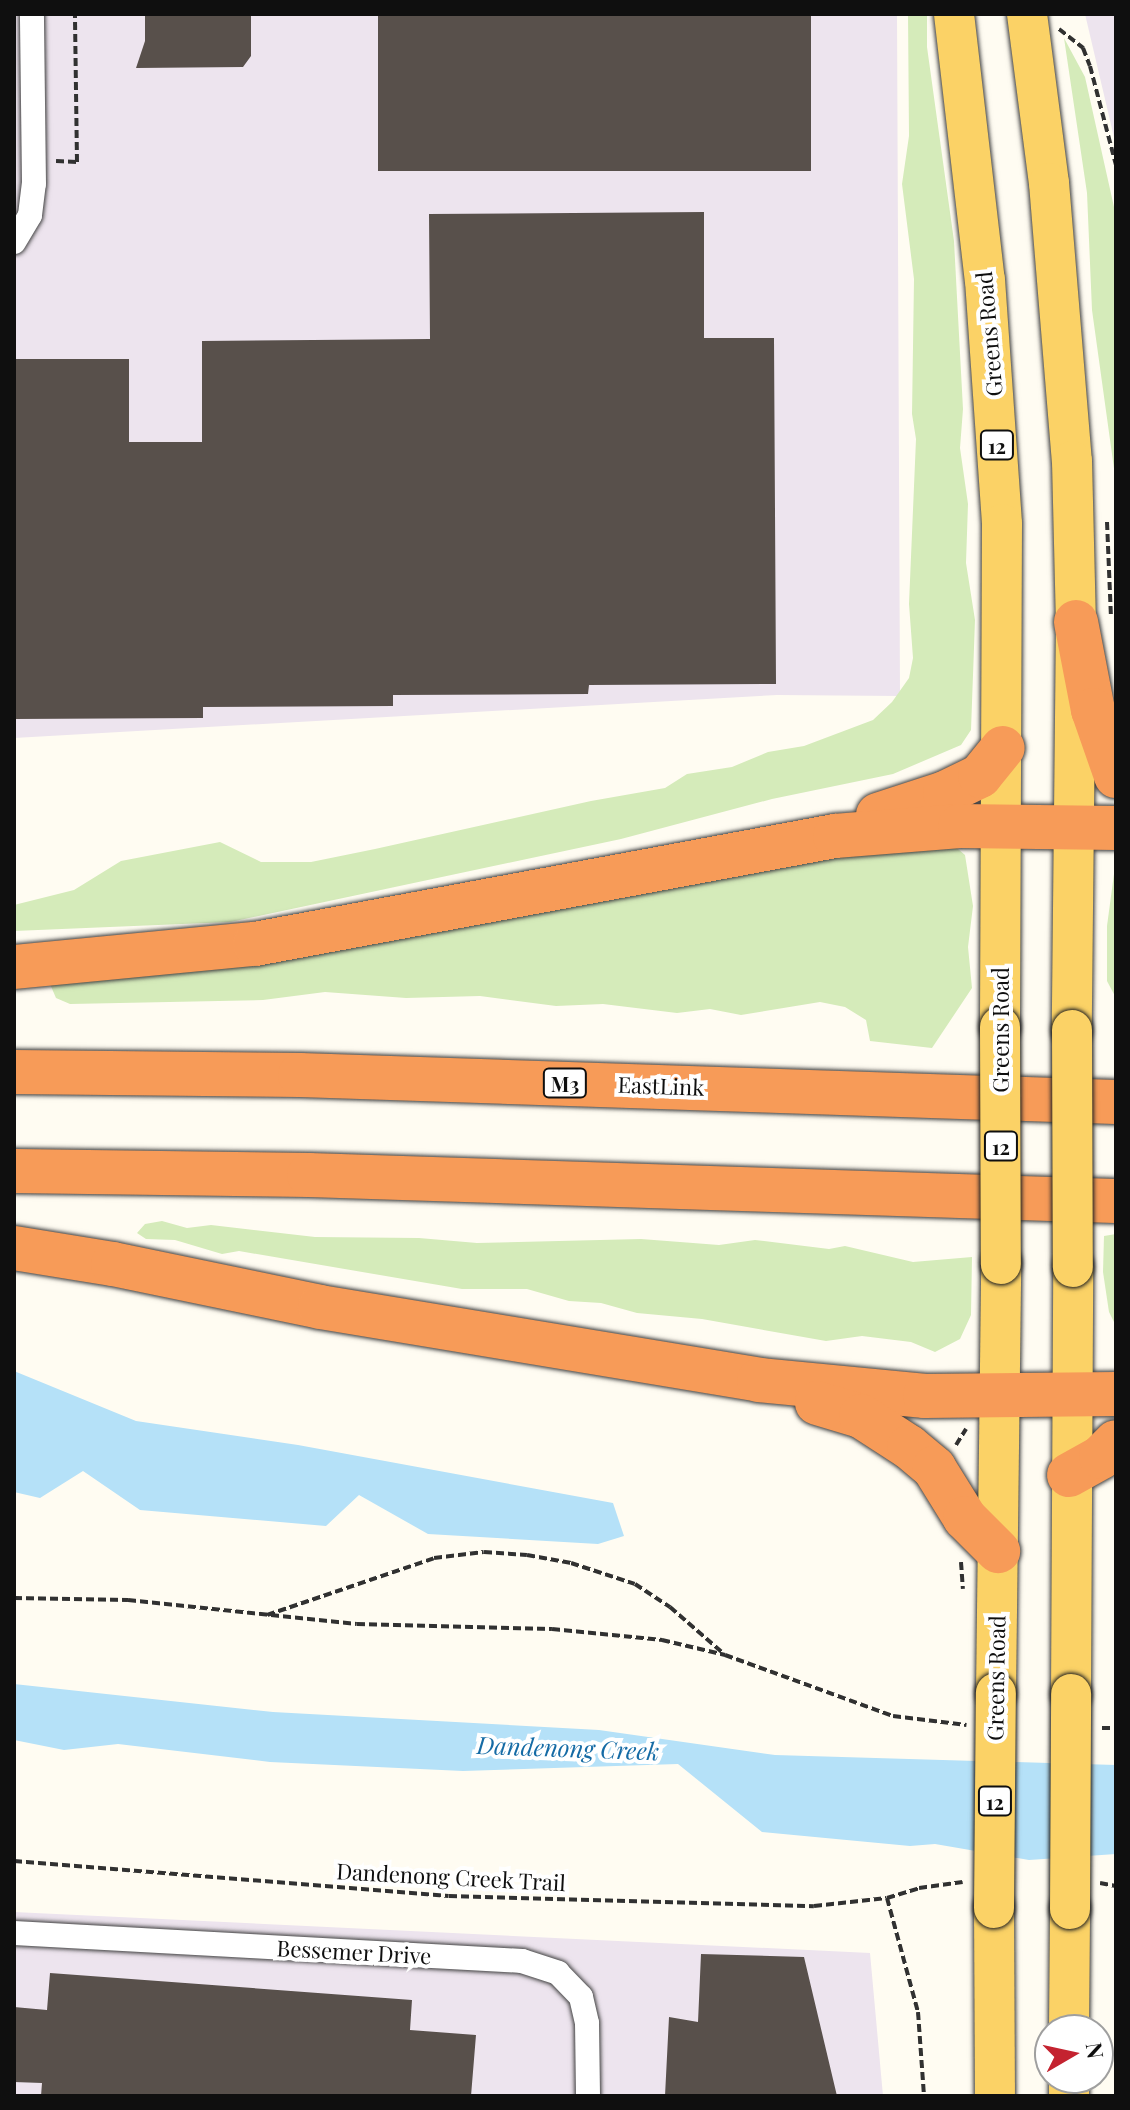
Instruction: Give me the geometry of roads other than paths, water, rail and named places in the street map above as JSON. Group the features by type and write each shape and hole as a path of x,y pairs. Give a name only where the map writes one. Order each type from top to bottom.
{"highway":[{"path":"1076,622 1093,710 1116,776"},
{"path":"776,846 945,793 980,776 1003,748"},
{"path":"14,967 255,944 776,846 892,829 1095,828"},
{"name":"EastLink","path":"14,1072 315,1075 1116,1102"},
{"path":"14,1171 325,1175 1116,1201"},
{"path":"14,1248 113,1264 336,1309 759,1380 899,1394 1116,1394"},
{"path":"759,1380 796,1397 861,1416 883,1428 934,1468 965,1518 998,1551"},
{"path":"1069,1475 1101,1457 1116,1442"}],"main road":[{"name":"Greens Road","path":"954,14 979,219 995,399 1002,524 1001,1395 994,1908 995,2096"},
{"path":"1028,21 1061,313 1072,461 1076,622 1095,828 1072,1030 1069,2014"}],"street":[{"path":"14,242 30,215 33,160 32,14"},
{"name":"Bessemer Drive","path":"14,1933 522,1961 558,1973 581,1997 587,2023 588,2096"}],"water":[{"path":"14,1371 136,1421 298,1445 613,1503 624,1536 598,1544 428,1534 359,1495 326,1526 140,1510 83,1471 40,1498 14,1492"},
{"name":"Dandenong Creek","path":"14,1684 273,1712 599,1730 775,1755 1116,1765 1116,1854 1029,1860 935,1844 910,1846 762,1832 678,1764 463,1771 270,1762 118,1744 64,1750 14,1740"}]}
